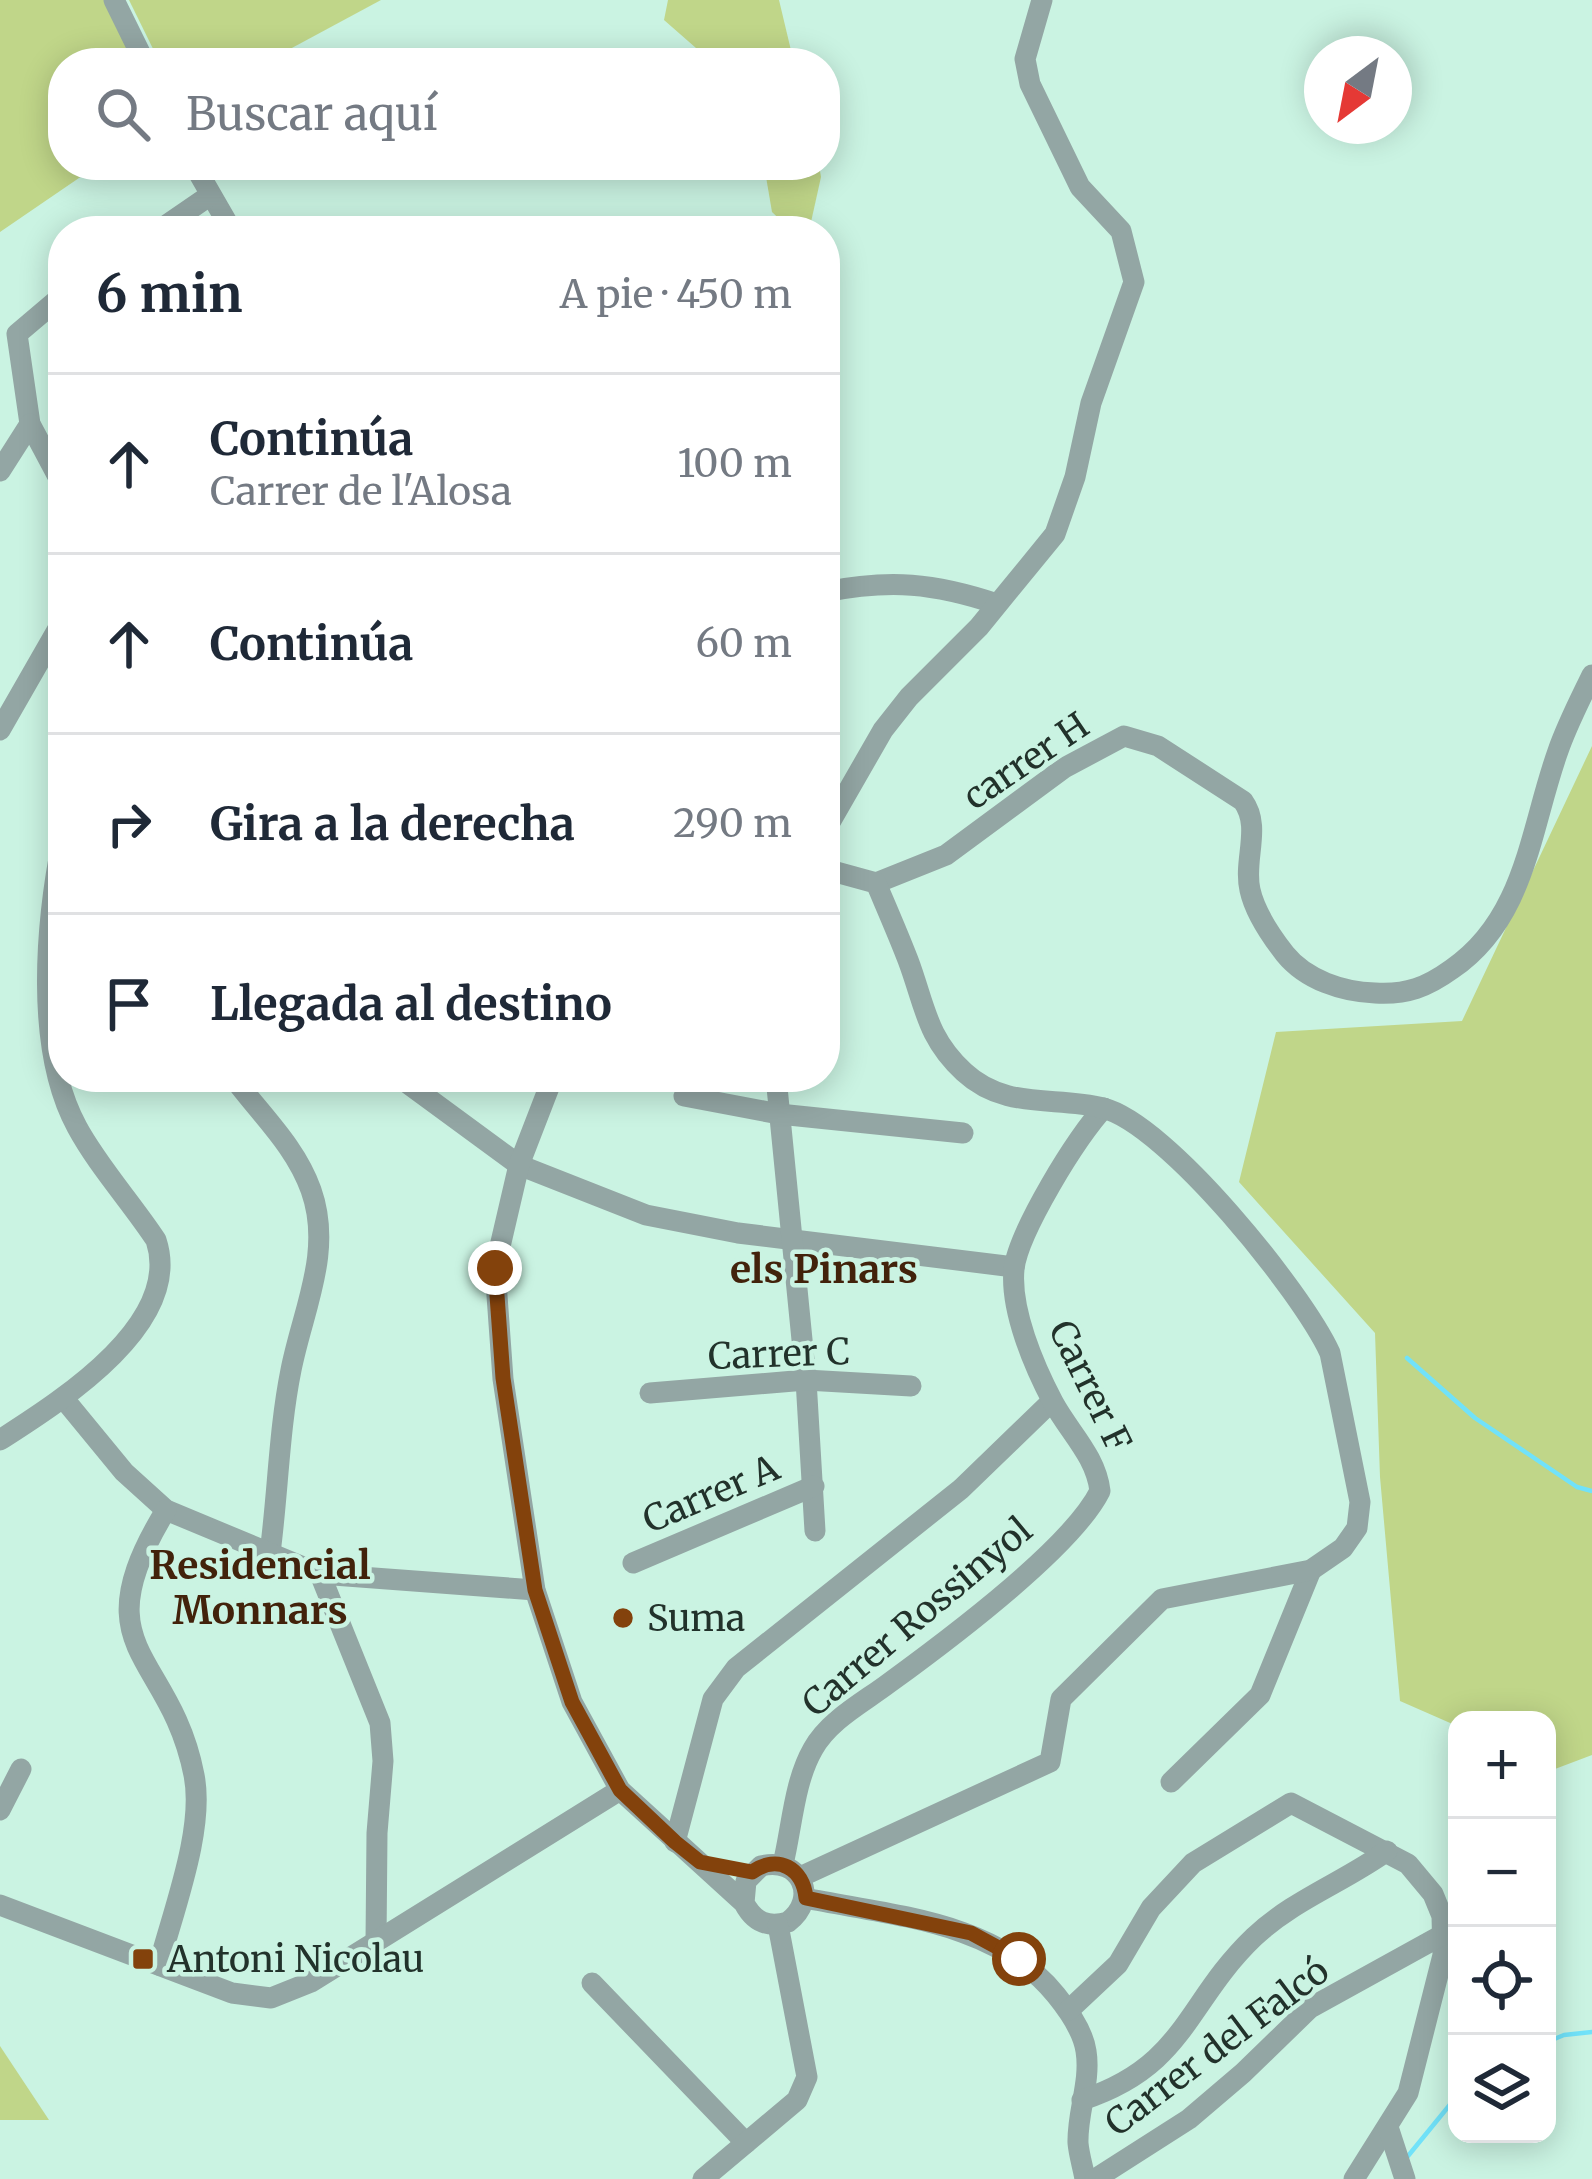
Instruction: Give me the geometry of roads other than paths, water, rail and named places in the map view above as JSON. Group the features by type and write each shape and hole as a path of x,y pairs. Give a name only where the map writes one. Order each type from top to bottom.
{"street":[{"path":"114,0 138,48"},
{"path":"840,805 884,730 1055,535 1075,477 1091,403 1134,283 1121,231 1080,187 1030,84 1025,59 1042,0"},
{"path":"201,180 222,216"},
{"path":"180,216 209,196"},
{"path":"48,310 9,330 30,424 48,458"},
{"path":"0,472 30,424"},
{"path":"840,590 918,582 997,604"},
{"path":"0,730 48,646"},
{"name":"carrer H","path":"876,884 946,855 1064,768 1124,736 1158,746 1243,800 1252,827 1250,890 1261,919 1288,958 1312,977 1341,989 1372,993 1419,989 1470,957 1508,908 1557,753 1592,675"},
{"path":"796,1880 1050,1762 1061,1699 1162,1599 1311,1570 1343,1548 1357,1528 1360,1502 1330,1354 1321,1333 1242,1227 1137,1124 1104,1108 1007,1099 965,1074 932,1036 876,884 840,873"},
{"path":"48,938 48,1000"},
{"path":"0,1441 94,1373 148,1310 161,1281 162,1259 147,1226 78,1129 64,1092"},
{"path":"244,1092 298,1159 317,1210 320,1237 317,1273 290,1372 270,1553"},
{"path":"419,1092 519,1165 606,1201 685,1225 1014,1267 1040,1208 1088,1124 1104,1108"},
{"path":"547,1092 519,1165 495,1268 503,1378 535,1590 572,1702 620,1790 757,1920 778,1925 797,1916 796,1880"},
{"path":"777,1092 794,1237 815,1531"},
{"path":"684,1096 779,1114 963,1133"},
{"name":"Carrer F","path":"1014,1267 1022,1326 1052,1401 1099,1478 1095,1501"},
{"name":"Carrer C","path":"650,1393 806,1380 911,1387"},
{"path":"64,1399 124,1472 166,1510 320,1574 535,1590"},
{"path":"675,1842 713,1699 736,1668 961,1489 1052,1401"},
{"name":"Carrer A","path":"633,1563 814,1486"},
{"name":"Carrer Rossinyol","path":"796,1880 802,1774 825,1730 938,1647 1012,1585 1077,1525 1095,1501"},
{"path":"159,1965 192,1838 195,1777 182,1731 139,1656 127,1598 141,1551 166,1510"},
{"path":"1171,1782 1259,1695 1311,1570"},
{"path":"320,1574 380,1723 383,1761 376,1942"},
{"path":"0,1810 21,1769"},
{"path":"0,1905 232,1993 271,1998 311,1982 620,1790"},
{"path":"1069,2010 1118,1964 1151,1908 1193,1864 1291,1803 1387,1851 1408,1864 1433,1894 1444,1934 1439,1975 1408,2093 1354,2179"},
{"path":"1082,2100 1120,2087 1157,2059 1253,1938 1308,1897 1335,1886 1387,1851"},
{"path":"700,1862 752,1872"},
{"path":"744,1903 743,1891 752,1872 761,1866 971,1933 1036,1970 1069,2010 1086,2047 1088,2076 1078,2143 1085,2179"},
{"path":"703,2179 796,2100 807,2077 778,1925"},
{"name":"Carrer del Falcó","path":"1095,2179 1189,2119 1310,2008 1444,1934"},
{"path":"592,1983 746,2143"},
{"path":"1388,2127 1402,2170"}],"waterway":[{"path":"1407,1358 1475,1418 1577,1487 1592,1491"},
{"path":"1556,2038 1592,2032"},
{"path":"1408,2156 1448,2107"}],"place":[{"name":"Suma","path":"623,1618"},
{"name":"Antoni Nicolau","path":"143,1959"}],"district":[{"name":"els Pinars","path":"824,1269"},
{"name":"Residencial Monnars","path":"260,1588"}]}
